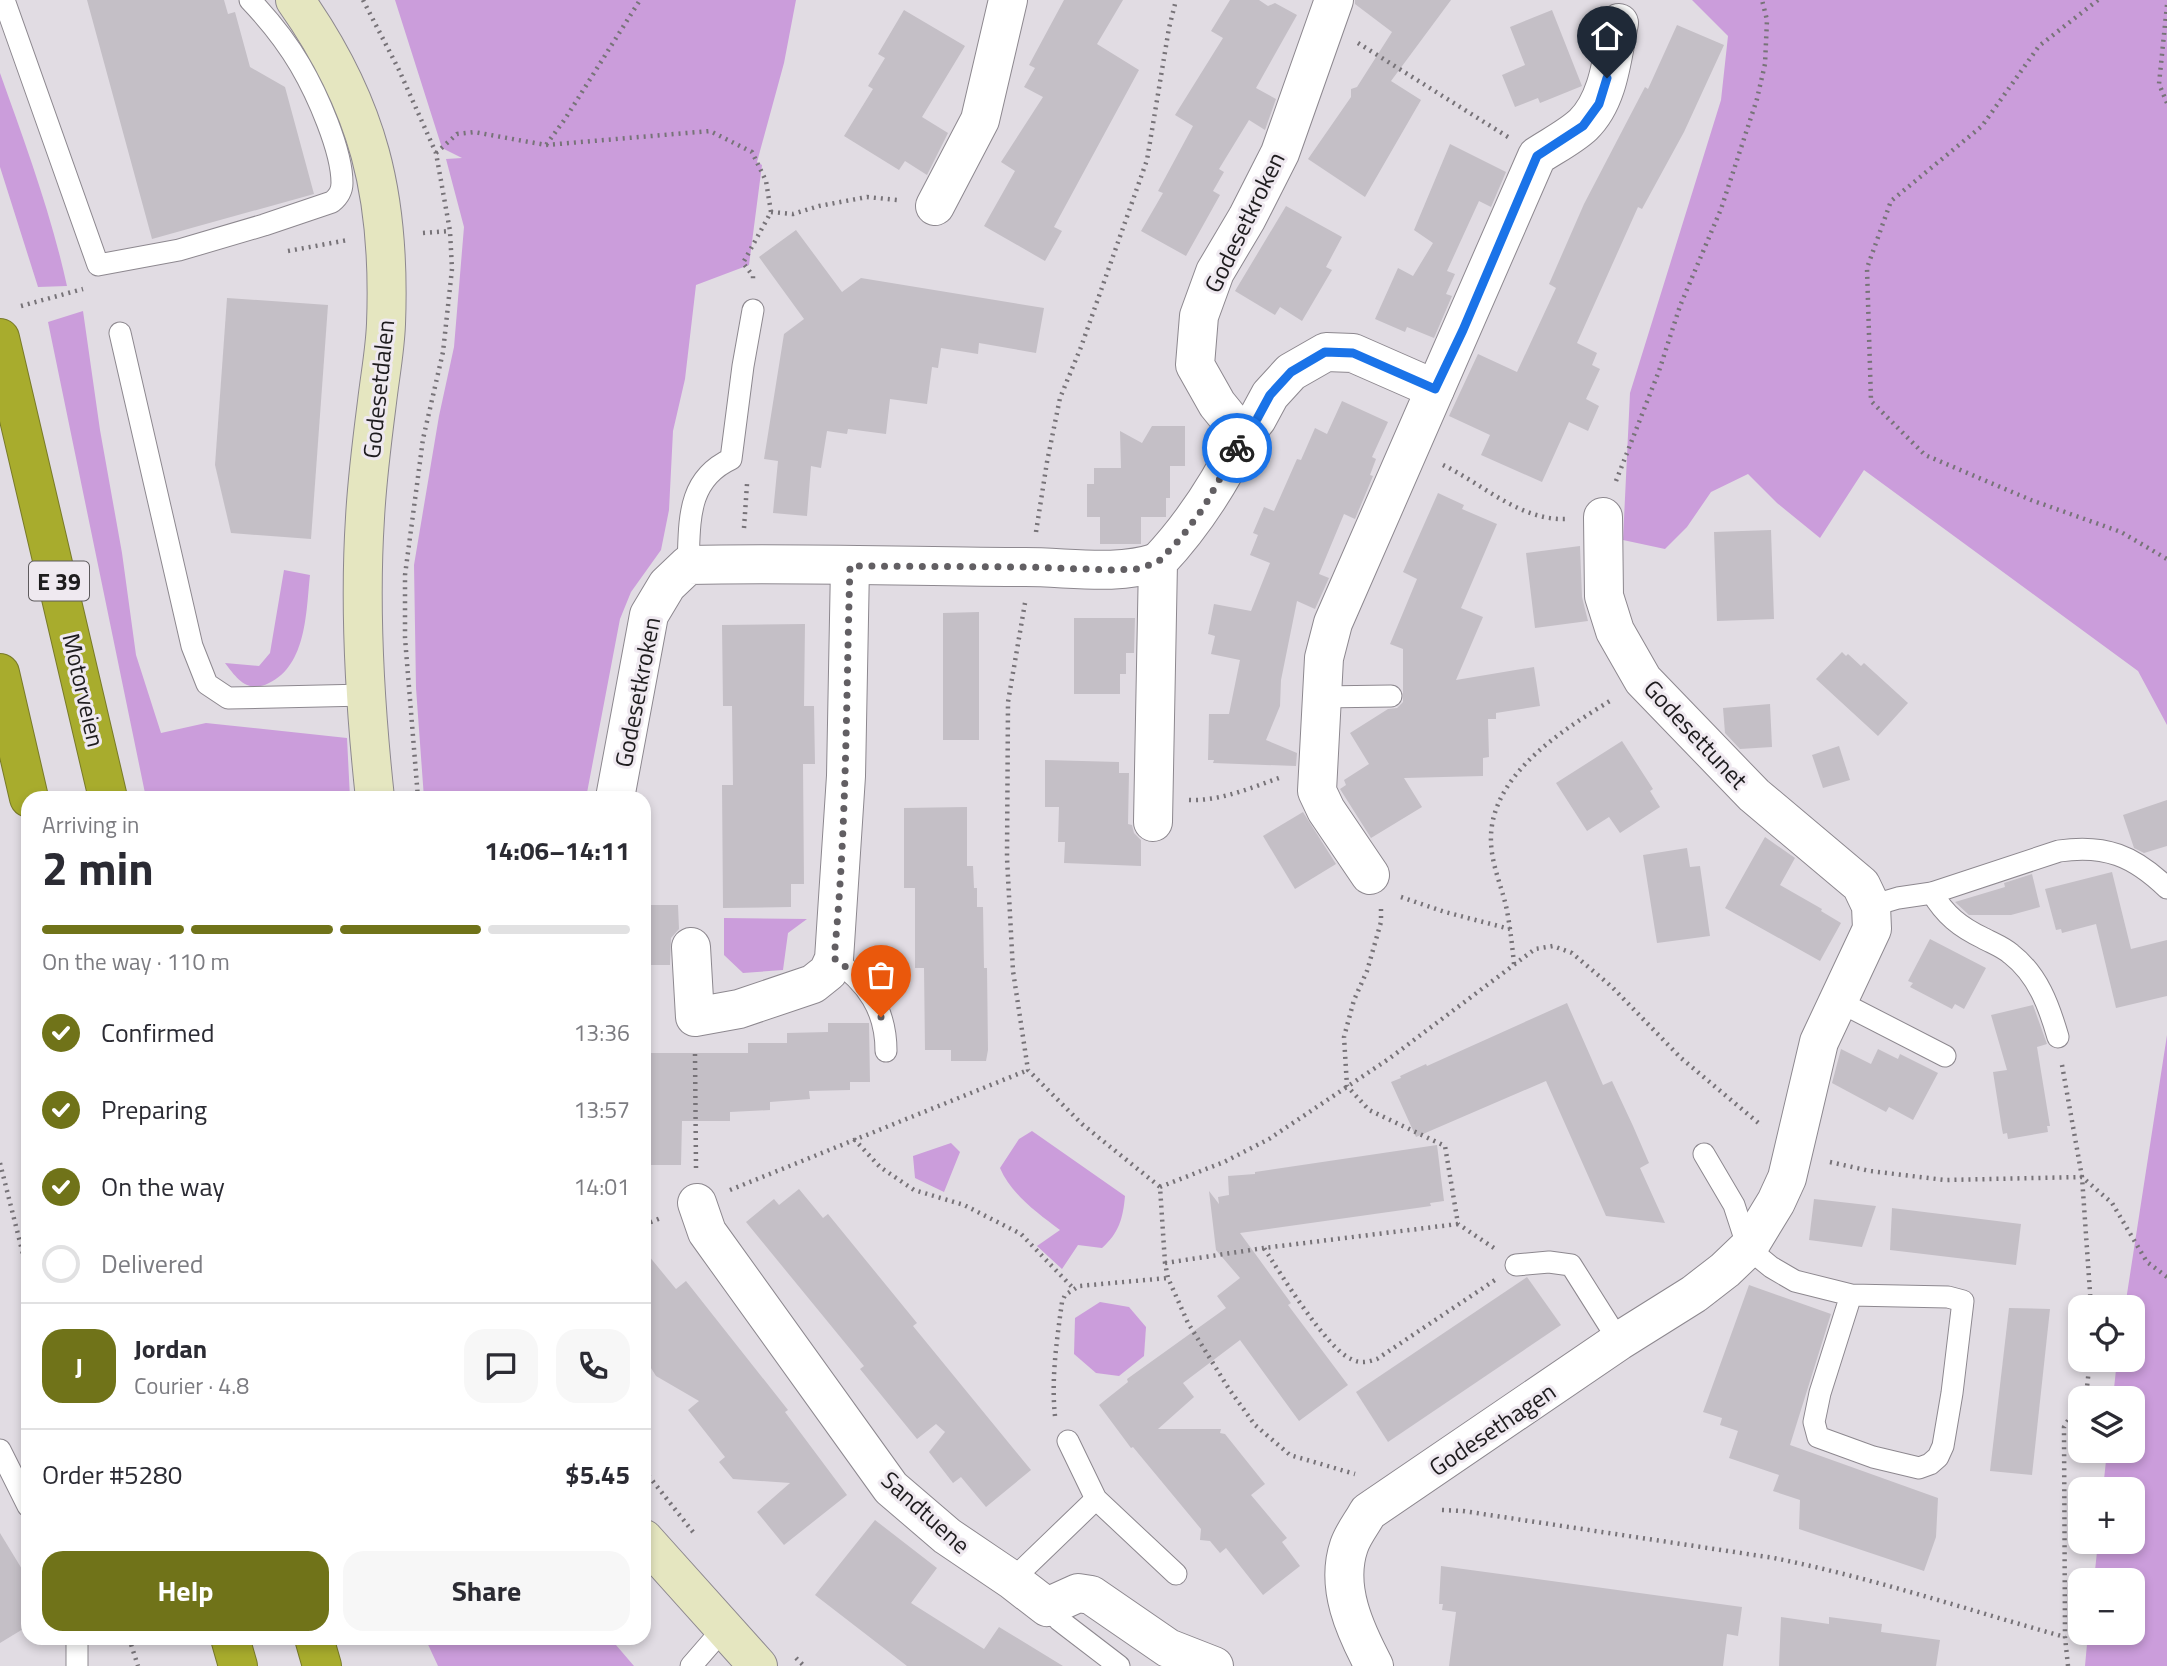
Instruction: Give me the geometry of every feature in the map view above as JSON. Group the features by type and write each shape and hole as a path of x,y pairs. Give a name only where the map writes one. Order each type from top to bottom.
{"highway":[{"name":"Motorveien","path":"3,351 106,791"},
{"path":"0,673 27,791"},
{"path":"232,1645 238,1666"},
{"path":"316,1645 322,1666"}],"main road":[{"name":"Godesetdalen","path":"295,0 331,55 355,105 369,144 383,215 386,325 371,447 365,521 363,608 373,791"},
{"path":"651,1547 758,1666"}],"street":[{"path":"935,206 980,120 1008,0"},
{"name":"Godesetkroken","path":"1243,436 1217,404 1195,365 1199,316 1215,272 1247,218 1280,153 1330,10"},
{"path":"1372,880 1326,810 1317,791 1324,658 1333,623 1537,156 1583,126 1599,104 1619,23"},
{"path":"688,565 1138,569 1158,562 1181,538 1204,507 1243,436 1257,419 1270,395 1291,372 1325,352 1353,353 1435,389"},
{"name":"Godesettunet","path":"1603,517 1604,596 1615,631 1643,680 1754,795 1861,885 1871,906"},
{"path":"1153,811 1158,562"},
{"name":"Godesetkroken","path":"616,791 649,615 667,585 688,565"},
{"path":"691,947 695,1017 739,1009 813,984 828,972 834,958 841,886 846,776 850,566"},
{"path":"1793,1153 1819,1042 1836,1000 1872,929 1871,906"},
{"name":"Godesethagen","path":"1374,1666 1351,1616 1344,1583 1344,1563 1350,1543 1368,1512 1725,1270 1748,1248 1776,1202 1787,1178 1793,1153"},
{"name":"Sandtuene","path":"697,1203 707,1232 891,1488 947,1536 1047,1607"},
{"path":"1047,1607 1077,1593 1091,1595 1168,1648 1214,1666"}],"lane":[{"path":"4,0 98,265 179,250 287,218 332,202 339,196 342,185 339,163 326,118 300,65 269,20 250,0"},
{"path":"688,565 691,512 700,485 715,466 732,459 753,310"},
{"path":"120,333 192,646 206,684 228,698 366,695"},
{"path":"1321,697 1391,696"},
{"path":"1871,906 1898,898 1932,893 2059,852 2081,848 2105,850 2128,858 2167,888"},
{"path":"1932,893 1941,909 1954,922 2012,954 2028,972 2040,987 2058,1037"},
{"path":"834,958 859,977 874,1001 886,1035 886,1051"},
{"path":"1836,1000 1945,1056"},
{"path":"1704,1154 1734,1205 1748,1248 1771,1267 1795,1281 1851,1295 1948,1297 1962,1301 1959,1344 1943,1446 1938,1457 1930,1464 1919,1468 1873,1457 1818,1437 1814,1422 1820,1394 1851,1295"},
{"path":"1516,1265 1549,1262 1571,1265 1619,1341"},
{"path":"1068,1441 1096,1499 1176,1574"},
{"path":"0,1450 21,1492"},
{"path":"1012,1580 1096,1499"},
{"path":"1047,1607 1059,1620 1119,1666"},
{"path":"691,1666 724,1628"},
{"path":"76,1666 77,1645"}],"path":[{"path":"546,145 565,120 640,0"},
{"path":"1176,0 1147,160 1081,347 1060,397 1008,702 1007,858 1013,971 1028,1070 1082,1124 1160,1187 1168,1278 1198,1339 1255,1425 1290,1455 1358,1475 1390,1497 1414,1508 1463,1511 1821,1567 2065,1637"},
{"path":"1461,474 1522,511 1547,520 1603,517 1659,371 1679,306 1721,209 1757,99 1765,64 1767,31 1762,0"},
{"path":"2098,0 2039,46 1982,126 1891,201 1867,268 1871,401 1925,455 2031,500 2121,532 2167,559"},
{"path":"2167,5 2159,84 2167,103"},
{"path":"1330,10 1537,156"},
{"path":"436,153 457,134 474,132 546,145 710,131 752,152 766,181 771,212 743,263 753,276 753,310"},
{"path":"771,212 793,214 867,197 935,206"},
{"path":"415,233 450,231"},
{"path":"732,459 748,479 745,503 745,564"},
{"path":"1514,964 1510,930 1491,842 1496,808 1505,787 1560,732 1643,680"},
{"path":"1153,811 1231,795 1306,770 1319,770"},
{"path":"1372,880 1414,902 1510,930"},
{"path":"1372,880 1381,899 1381,922 1367,971 1353,1000 1344,1037 1347,1087 1369,1111 1445,1146 1458,1224"},
{"path":"1160,1187 1269,1139 1390,1058 1535,949 1553,946 1572,953 1612,987 1681,1058 1793,1153 1870,1171 1945,1180 2082,1177 2112,1203 2147,1262 2167,1277"},
{"path":"695,1017 697,1203 1028,1070"},
{"path":"2058,1037 2082,1177 2090,1295"},
{"path":"854,1139 880,1167 914,1190 964,1205 1021,1234 1074,1290"},
{"path":"0,1163 21,1246"},
{"path":"1165,1263 1264,1248 1458,1224 1516,1265 1408,1339 1366,1363 1353,1361 1343,1355 1310,1315 1264,1248"},
{"path":"1068,1441 1056,1419 1053,1395 1062,1302 1065,1295 1079,1286 1168,1278"},
{"path":"2068,1420 2064,1427 2065,1637 2068,1666"},
{"path":"132,1645 138,1666"}],"shaded area":[{"path":"395,0 796,0 784,63 757,162 762,165 749,265 696,285 685,379 673,431 669,510 661,550 631,592 620,619 587,791 423,791 416,688 414,565 439,416 454,347 464,227 446,159 462,158 442,148"},
{"path":"1692,0 2167,0 2167,725 2138,671 1864,470 1820,538 1777,503 1748,474 1711,492 1687,527 1665,549 1623,540 1630,393 1721,100 1728,36"},
{"path":"0,73 45,205 67,286 38,287 0,167"},
{"path":"83,311 136,655 161,733 206,723 347,738 350,791 145,791 48,322"},
{"path":"284,570 310,575 305,620 298,650 282,675 262,686 249,686 225,663 259,666 270,653"},
{"path":"724,918 807,919 788,933 783,970 743,973 724,955"},
{"path":"2167,1035 2167,1666 2085,1666 2087,1645 2145,1645 2145,1568 2095,1568 2097,1554 2145,1554 2145,1477 2104,1477 2106,1463 2145,1463 2145,1386 2114,1386 2116,1372 2145,1372 2145,1295 2127,1295"},
{"path":"1032,1131 1125,1196 1119,1225 1108,1242 1102,1248 1078,1245 1062,1269 1037,1246 1060,1230 1018,1195 1000,1168 1019,1139"},
{"path":"951,1143 960,1152 944,1192 915,1178 913,1156"},
{"path":"1100,1302 1129,1307 1146,1327 1144,1356 1119,1376 1096,1373 1074,1354 1075,1318"},
{"path":"428,1645 616,1645 634,1666 438,1666"}],"building":[{"path":"87,0 224,0 228,14 235,12 250,67 285,87 314,194 152,239"},
{"path":"1064,0 1123,0 1097,44 1139,70 1054,227 1062,231 1045,261 984,226 1015,171 1001,162 1043,97 1024,87 1035,68 1029,65"},
{"path":"1230,0 1259,0 1268,6 1275,3 1297,15 1256,88 1276,99 1265,130 1249,120 1219,169 1224,172 1213,191 1220,195 1186,256 1141,231 1163,193 1158,191 1193,126 1175,115 1223,38 1211,31"},
{"path":"1355,0 1451,0 1391,81 1421,100 1365,197 1308,159 1351,97 1351,89 1357,87 1392,32 1355,4"},
{"path":"904,10 965,46 922,117 948,133 927,175 905,161 899,170 844,136 873,89 868,86 885,58 878,54"},
{"path":"1552,10 1582,86 1540,103 1538,98 1515,107 1502,75 1525,65 1510,27"},
{"path":"1677,25 1724,45 1684,132 1642,209 1638,207 1577,343 1597,353 1592,365 1600,369 1586,399 1599,406 1588,431 1569,422 1542,482 1481,455 1490,435 1449,416 1478,354 1517,372 1556,288 1549,284 1584,204 1645,87 1648,89"},
{"path":"1450,144 1506,172 1491,207 1479,201 1447,271 1455,274 1446,294 1452,296 1434,338 1407,327 1405,332 1375,319 1398,268 1413,276 1433,243 1414,230"},
{"path":"1286,206 1342,237 1326,267 1332,270 1302,321 1280,307 1275,315 1235,291"},
{"path":"796,230 842,292 861,278 1044,308 1036,353 979,343 978,354 941,348 938,368 932,367 927,404 890,399 886,434 848,429 847,434 827,431 821,468 811,466 807,516 773,513 778,461 764,459 784,334 804,319 759,257"},
{"path":"227,298 328,305 311,539 231,533 215,465"},
{"path":"1342,401 1388,422 1372,457 1376,459 1370,475 1373,476 1355,519 1344,514 1319,574 1329,578 1315,609 1297,601 1281,680 1280,706 1266,740 1297,753 1296,766 1213,763 1214,760 1208,760 1209,714 1229,714 1240,660 1211,654 1215,636 1208,634 1214,604 1251,611 1270,563 1250,555 1258,535 1253,533 1264,507 1274,511 1297,459 1301,460 1315,428 1327,434"},
{"path":"1152,426 1185,426 1185,466 1170,466 1170,498 1166,498 1166,517 1141,517 1141,544 1100,544 1100,517 1087,517 1087,484 1094,484 1094,468 1121,468 1120,431 1142,443"},
{"path":"1438,493 1464,505 1462,509 1497,524 1461,608 1483,617 1456,680 1534,667 1540,706 1496,713 1496,719 1488,719 1489,757 1483,758 1483,776 1404,778 1422,807 1371,838 1340,789 1346,785 1344,780 1369,764 1350,733 1388,709 1397,708 1403,702 1403,649 1390,644 1417,579 1403,572"},
{"path":"1771,530 1774,619 1717,621 1714,532"},
{"path":"1580,546 1582,597 1588,621 1535,628 1526,553"},
{"path":"979,612 979,740 943,740 943,613"},
{"path":"1074,618 1135,618 1134,653 1126,653 1126,674 1120,674 1120,694 1074,694"},
{"path":"805,624 804,706 814,706 815,764 803,764 804,884 791,884 791,907 723,908 722,785 733,785 732,706 723,706 722,625"},
{"path":"1842,652 1861,666 1864,663 1908,703 1878,736 1816,679"},
{"path":"1770,704 1772,747 1740,749 1725,733 1723,708"},
{"path":"1622,741 1653,789 1650,791 1660,807 1620,833 1609,817 1587,831 1556,783"},
{"path":"1839,746 1850,780 1823,788 1812,755"},
{"path":"1045,760 1119,762 1119,773 1129,773 1128,824 1132,825 1134,833 1141,840 1141,866 1064,863 1065,842 1058,842 1059,807 1045,807"},
{"path":"2167,800 2167,846 2144,853 2134,848 2123,815"},
{"path":"967,807 967,866 973,866 977,907 983,907 984,968 987,968 986,1061 951,1061 951,1050 925,1050 924,968 915,968 915,888 904,888 904,808"},
{"path":"1303,812 1336,864 1295,889 1263,836"},
{"path":"1765,837 1795,858 1780,885 1841,923 1820,961 1725,908"},
{"path":"1687,848 1690,867 1700,866 1710,936 1657,943 1643,855"},
{"path":"2112,872 2131,949 2167,940 2167,996 2116,1008 2096,924 2062,933 2061,929 2056,930 2045,889"},
{"path":"2032,874 2040,907 2011,915 1969,915 1955,902 2005,887 2004,883"},
{"path":"651,905 678,905 679,929 671,938 670,965 651,965"},
{"path":"1930,939 1986,968 1964,1009 1955,1004 1952,1009 1910,987 1913,983 1908,981"},
{"path":"1567,1003 1603,1085 1612,1081 1633,1126 1649,1163 1640,1168 1665,1223 1606,1216 1546,1081 1416,1137 1391,1082"},
{"path":"2033,1005 2047,1044 2037,1047 2050,1126 2047,1126 2048,1132 2008,1139 2007,1133 2003,1134 1993,1072 2007,1070 1991,1015"},
{"path":"828,1023 869,1023 870,1082 850,1082 850,1090 809,1091 810,1099 770,1102 770,1110 730,1112 730,1121 682,1121 681,1165 651,1165 651,1053 748,1053 748,1043 787,1043 787,1033 828,1032"},
{"path":"1841,1049 1871,1064 1878,1049 1898,1059 1900,1054 1938,1073 1913,1120 1889,1107 1886,1112 1832,1083"},
{"path":"1437,1145 1444,1201 1430,1203 1431,1206 1240,1233 1291,1303 1288,1305 1348,1385 1299,1421 1240,1340 1183,1383 1194,1397 1158,1429 1221,1429 1220,1433 1225,1434 1265,1484 1251,1495 1287,1538 1282,1542 1300,1566 1263,1595 1226,1548 1220,1553 1210,1541 1200,1540 1201,1529 1133,1447 1131,1448 1099,1405 1128,1382 1127,1379 1226,1308 1217,1296 1240,1278 1216,1250 1209,1191 1219,1204 1218,1197 1229,1195 1228,1176"},
{"path":"799,1189 823,1218 828,1214 917,1323 913,1326 1031,1470 986,1507 961,1477 953,1483 929,1452 945,1432 936,1424 917,1439 860,1369 864,1366 746,1222 774,1199 779,1205"},
{"path":"1814,1199 1876,1206 1862,1247 1809,1240"},
{"path":"1892,1208 2021,1224 2016,1265 1890,1250"},
{"path":"651,1259 676,1289 686,1281 788,1410 785,1412 847,1495 784,1545 757,1512 790,1483 733,1479 719,1462 725,1457 688,1410 699,1401 656,1376 651,1368"},
{"path":"1527,1277 1561,1325 1388,1442 1356,1392"},
{"path":"1749,1285 1831,1314 1790,1445 1938,1498 1936,1537 1924,1571 1799,1529 1800,1500 1773,1491 1779,1475 1729,1458 1738,1431 1720,1425 1722,1418 1703,1412"},
{"path":"2009,1308 2050,1309 2032,1475 1990,1471"},
{"path":"875,1520 937,1568 911,1603 984,1649 999,1627 1063,1666 907,1666 815,1595"},
{"path":"0,1533 21,1568 21,1630 0,1643"},
{"path":"1441,1566 1742,1607 1738,1636 1727,1634 1723,1666 1449,1666 1456,1612 1442,1610 1443,1604 1439,1604"},
{"path":"1781,1617 1829,1624 1829,1617 1882,1624 1881,1632 1940,1640 1936,1666 1779,1666"}],"way so far":[{"path":"881,1017 859,977 834,958 841,886 846,776 850,566 1138,569 1158,562 1181,538 1204,507 1237,448"}],"route":[{"path":"1237,448 1270,395 1291,372 1325,352 1353,353 1435,389 1537,156 1583,126 1599,104 1607,78"}]}
